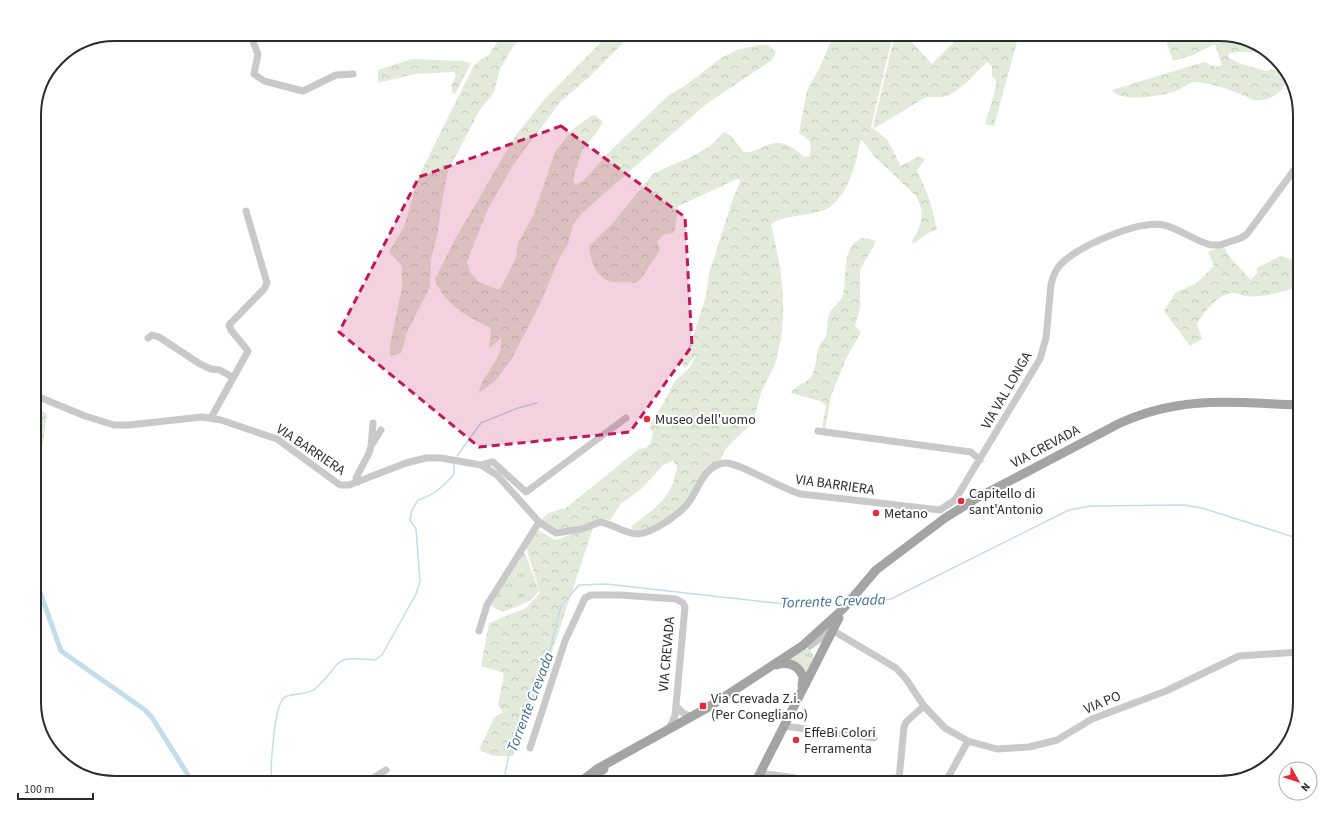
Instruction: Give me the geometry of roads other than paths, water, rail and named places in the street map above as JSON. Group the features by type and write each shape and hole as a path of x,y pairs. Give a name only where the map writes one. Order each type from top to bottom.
{"main road":[{"name":"VIA CREVADA","path":"588,776 597,769 692,717 770,666 807,645 843,609 876,570 942,514 957,504 1120,423 1143,414 1176,406 1203,404 1293,405"},
{"name":"VIA CREVADA","path":"759,776 800,691 843,609"},
{"path":"807,645 816,650 818,657"},
{"path":"770,666 784,663 795,666 803,677 800,691"},
{"path":"597,776 623,755"}],"street":[{"path":"253,41 258,54 254,74 264,82 303,91 336,75 353,74"},
{"name":"VIA VAL LONGA","path":"957,504 980,460 1044,350 1051,284 1053,276 1061,264 1100,239 1147,225 1164,225 1211,245 1220,245 1241,238 1251,229 1293,172"},
{"path":"211,418 232,377 248,351 231,330 229,325 264,289 267,283 246,211"},
{"path":"148,338 152,335 159,337 200,364 211,369 220,370 232,377"},
{"name":"VIA BARRIERA","path":"41,398 85,416 114,425 211,418 222,420 277,439 337,484 349,486 413,461 426,458 441,458 481,465 493,462 526,492 626,418"},
{"path":"358,482 356,478 369,453 373,424"},
{"path":"370,446 381,430"},
{"path":"818,432 971,452 980,460"},
{"name":"VIA BARRIERA","path":"481,465 497,476 539,522 556,533 582,529 600,522 637,534 646,532 683,509 708,471 716,465 726,463 735,465 788,490 801,494 942,514"},
{"path":"479,631 487,604 539,522"},
{"name":"VIA CREVADA","path":"530,748 563,646 575,621 581,603 588,596 620,594 676,598 683,602 684,607 676,706 674,720 669,730"},
{"path":"807,645 832,630"},
{"name":"VIA PO","path":"832,630 896,668 906,679 924,706 945,728 968,741 997,750 1013,749 1045,743 1069,733 1092,719 1166,691 1239,656 1293,652"},
{"name":"VIA CREVADA","path":"676,706 683,713 692,717"},
{"path":"899,776 904,727 924,706"},
{"path":"784,726 874,738"},
{"path":"949,776 968,741"},
{"path":"376,776 386,770"},
{"path":"760,773 780,776"}],"waterway":[{"path":"457,456 481,423 518,408 537,403"},
{"path":"272,776 276,723 281,702 285,697 312,691 343,660 375,660 382,655 416,594 420,581 416,529 410,520 412,510 418,500 434,493 450,479 454,474 454,464"},
{"name":"Torrente Crevada","path":"853,603 874,602 891,599 1069,510 1091,506 1184,505 1202,508 1293,537"},
{"name":"Torrente Crevada","path":"506,776 505,773 514,733 549,654 561,606 579,585 606,584 784,604 843,603"},
{"path":"41,595 61,651 145,710 153,719 189,776"}],"place":[{"name":"Museo dell'uomo","path":"647,419"},
{"name":"Capitello di sant'Antonio","path":"961,501"},
{"name":"Metano","path":"876,513"},
{"name":"Via Crevada Z.i. (Per Conegliano)","path":"703,706"},
{"name":"EffeBi Colori Ferramenta","path":"796,740"}]}
